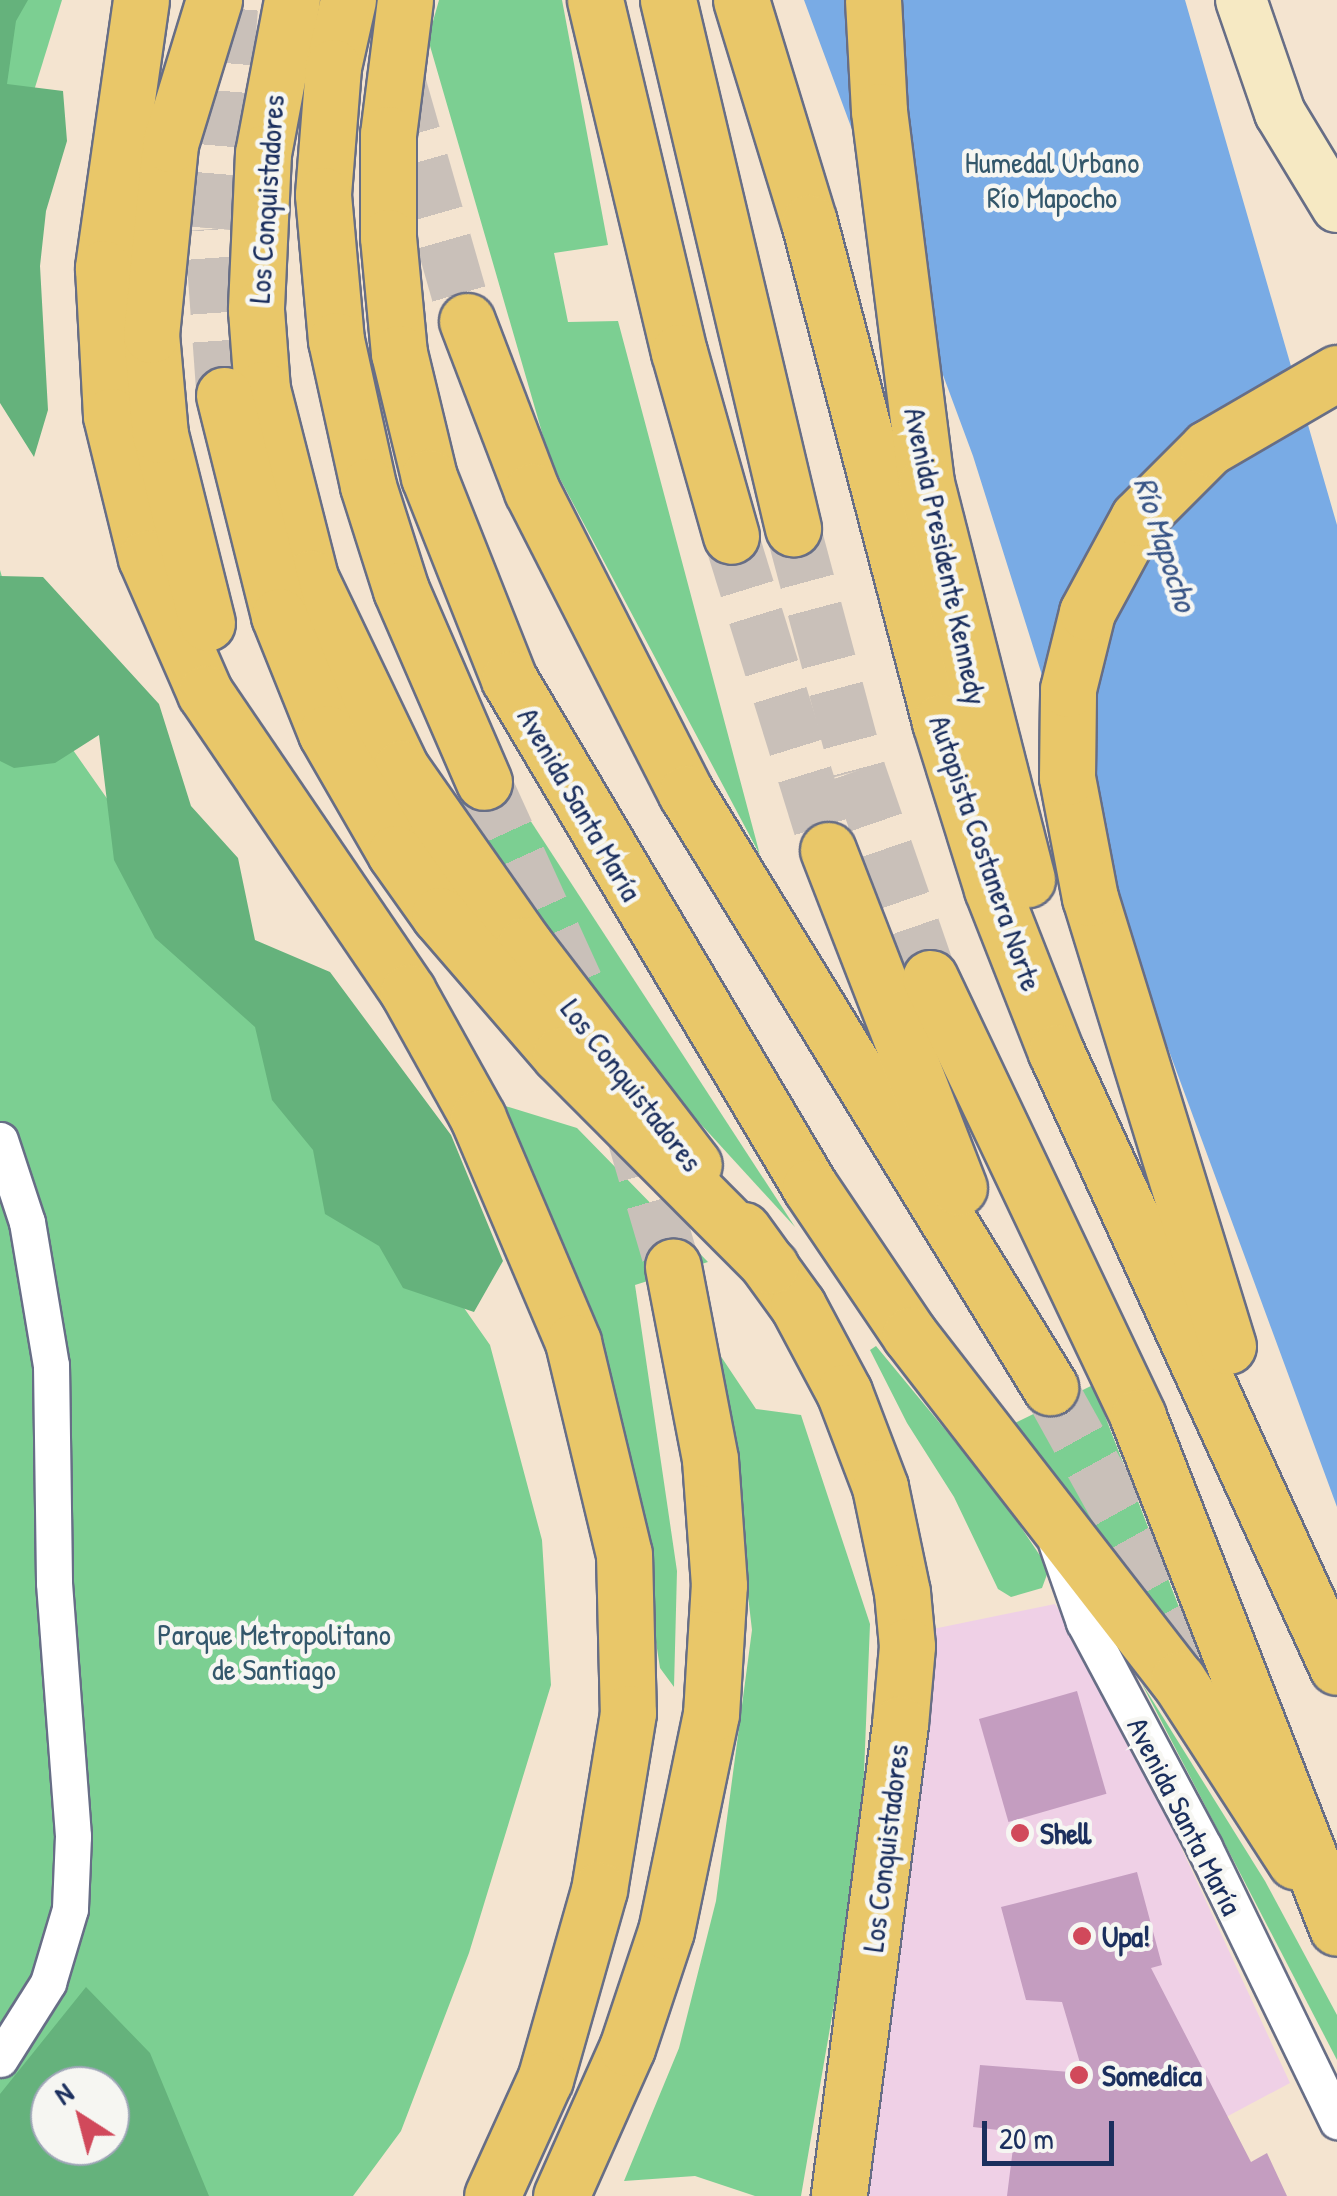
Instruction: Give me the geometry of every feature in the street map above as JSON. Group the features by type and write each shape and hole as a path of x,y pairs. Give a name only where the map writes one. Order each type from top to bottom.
{"main road":[{"path":"141,0 102,268 120,456 146,558 190,665 448,1058 509,1184 572,1342 624,1554 631,1637 628,1713 600,1890 550,2064 492,2196"},
{"path":"214,0 177,110 162,189 151,334 155,406 178,526 208,626 276,782 331,876"},
{"name":"Los Conquistadores","path":"292,0 263,153 256,310 266,408 310,578 367,706 422,801 524,946 770,1266 822,1349 862,1436 893,1539 906,1646 838,2196"},
{"path":"348,0 333,66 322,194 336,340 368,486 402,590 484,782"},
{"name":"Avenida Santa María","path":"405,0 388,134 388,237 400,353 429,477 481,616 542,741 760,1111 910,1336 1231,1755 1337,1939"},
{"path":"594,0 678,352 731,536"},
{"path":"668,0 793,528"},
{"name":"Autopista Costanera Norte","path":"741,0 814,241 964,806 1056,1052 1134,1210 1337,1667"},
{"name":"Avenida Presidente Kennedy","path":"874,0 893,240 926,484 957,627 1029,886 1134,1210"},
{"path":"1241,0 1268,81 1305,162 1337,207"},
{"path":"467,322 532,490 686,793 1051,1389 943,1153 828,850"},
{"path":"1296,1569 1090,898 1067,778 1074,652 1101,582 1138,518 1208,448 1337,373"},
{"path":"224,396 258,552 284,630 326,733 395,852 439,915 572,1068 770,1266"},
{"path":"930,978 1138,1417 1337,1928"},
{"path":"561,2196 649,1983 687,1846 711,1714 719,1586 710,1458 673,1266"}],"street":[{"path":"0,1140 28,1222 51,1365 54,1583 73,1836 70,1909 48,1983 0,2059"},
{"name":"Avenida Santa María","path":"1044,1506 1084,1622 1204,1848 1337,2122"}],"shaded area":[{"path":"1055,1604 1108,1689 1290,2083 1228,2116 1137,2196 867,2196 913,1853 928,1703 928,1630"}],"green space":[{"path":"0,0 62,0 3,191"},
{"path":"0,0 28,0 16,21 7,84 63,91 67,141 46,211 40,266 48,410 34,457 0,403"},
{"path":"439,0 562,0 608,245 554,253 568,322 618,321 760,855 550,460 428,39"},
{"name":"Parque Metropolitano de Santiago","path":"0,570 18,632 73,750 490,1345 542,1540 551,1685 469,1953 401,2131 353,2196 0,2196"},
{"path":"0,576 43,577 159,704 191,806 238,858 255,940 330,972 451,1135 503,1261 474,1312 403,1288 379,1246 325,1214 313,1150 272,1100 255,1027 155,938 114,860 99,735 55,763 14,768 0,761"},
{"path":"504,780 795,1227 622,1038 452,807"},
{"path":"499,1104 577,1128 708,1262 635,1285 677,1571 674,1687 660,1668 631,1478"},
{"path":"876,1346 1000,1496 1049,1569 1042,1588 1011,1597 998,1589 954,1497 907,1423 870,1350"},
{"path":"720,1355 756,1409 801,1415 870,1624 861,1848 801,2196 755,2196 695,2176 624,2181 679,2048 716,1901 752,1630"},
{"path":"1093,1385 1184,1620 1170,1626 1013,1424"},
{"path":"1141,1682 1265,1881 1337,2015 1337,2060"},
{"path":"86,1987 150,2053 209,2196 0,2196 0,2094"}],"water":[{"name":"Humedal Urbano Río Mapocho","path":"804,0 1185,0 1337,525 1337,1507 1109,888 973,456"}],"building":[{"path":"1077,1691 1106,1794 1008,1822 979,1719"},
{"path":"1137,1872 1162,1965 1151,1968 1251,2162 1267,2153 1287,2196 1007,2196 1015,2132 973,2127 980,2065 1083,2073 1062,2002 1026,2000 1001,1907"}],"tunnel":[{"path":"224,395 212,228 231,0"},
{"path":"398,81 467,321"},
{"path":"793,528 858,770 930,978"},
{"path":"731,536 828,850"},
{"path":"484,782 587,1008"},
{"path":"630,1121 673,1267"},
{"path":"1052,1391 1244,1738"}],"place":[{"name":"Shell","path":"1020,1833"},
{"name":"Upa!","path":"1082,1936"},
{"name":"Somedica","path":"1079,2075"}],"water label":[{"name":"Río Mapocho","path":"1165,544"}]}
